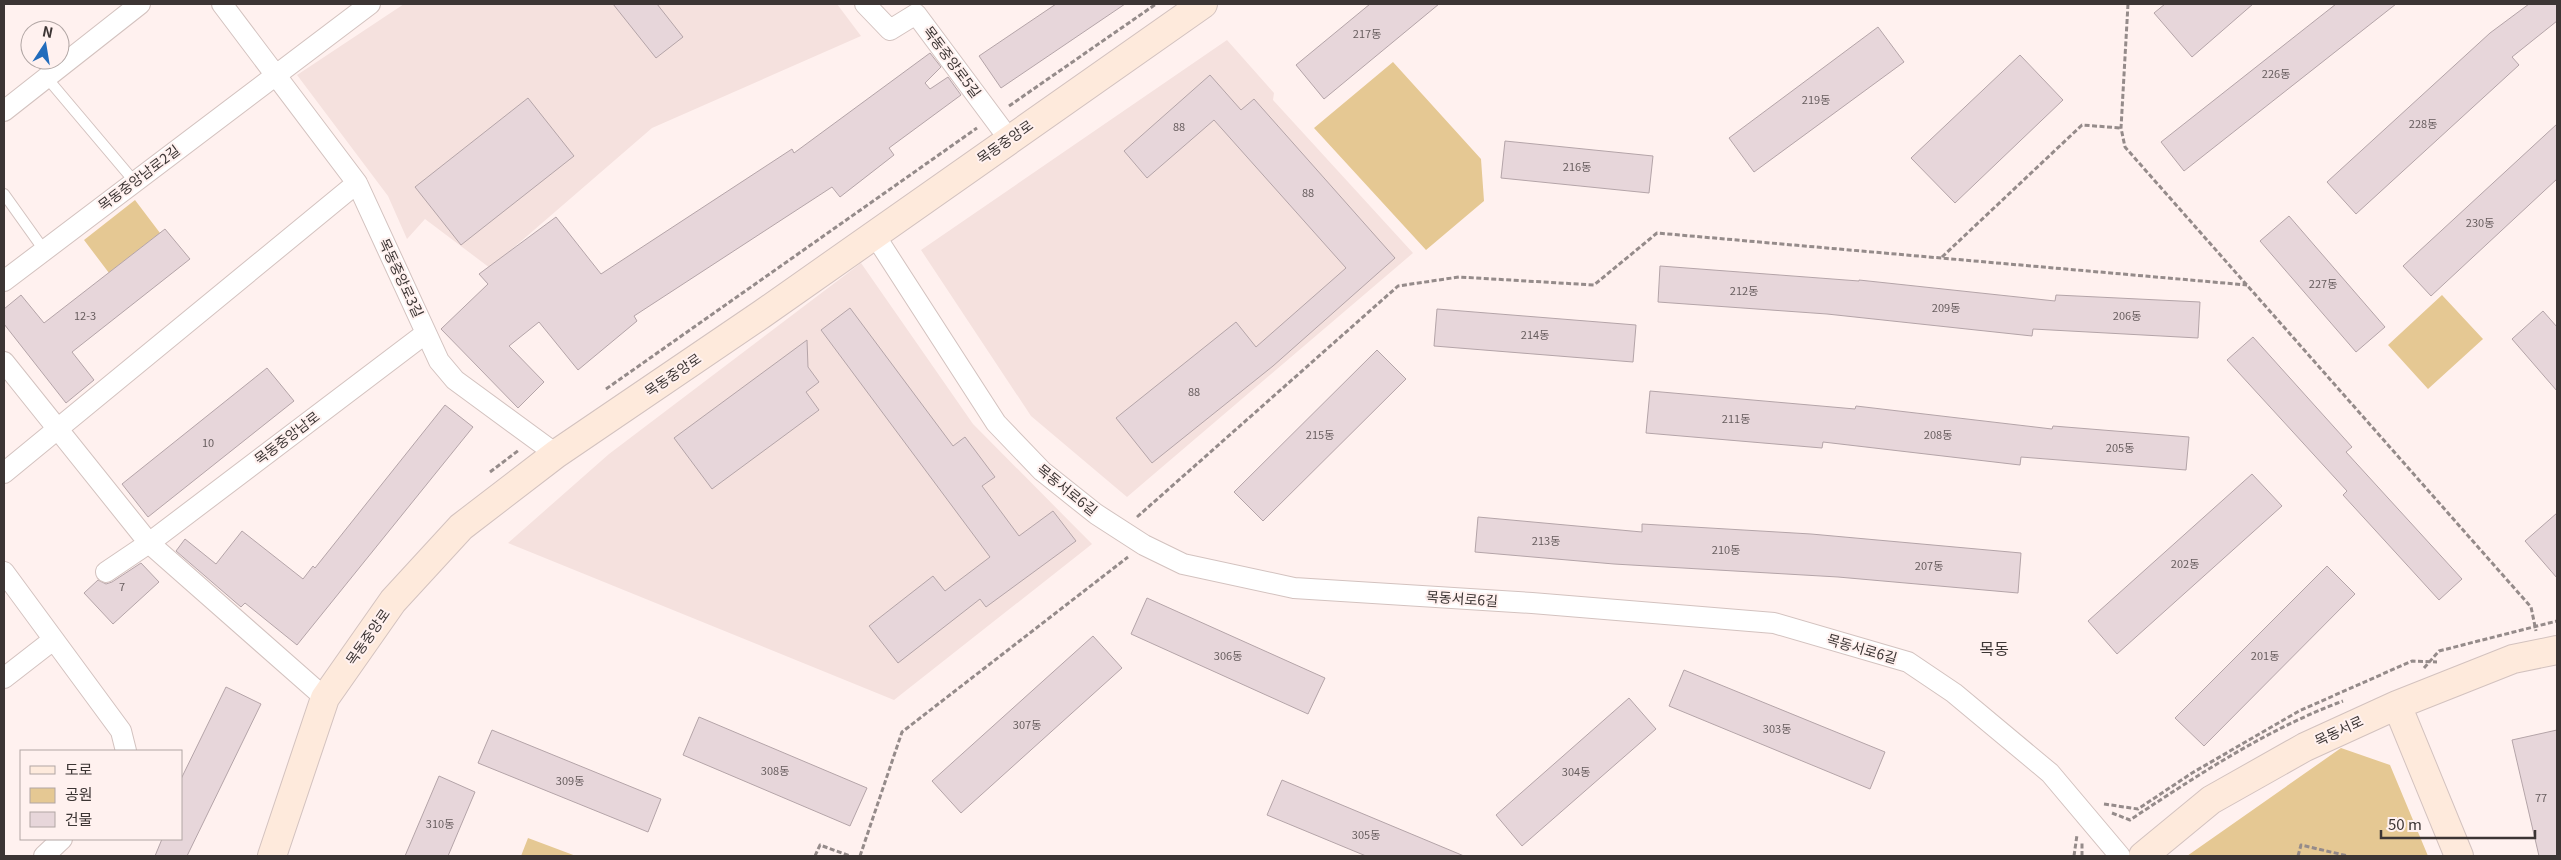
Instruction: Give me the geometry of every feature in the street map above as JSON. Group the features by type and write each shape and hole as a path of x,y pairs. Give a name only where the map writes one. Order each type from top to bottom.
{"main road":[{"name":"목동중앙로","path":"272,856 325,698 393,601 461,527 556,454 1203,4"},
{"name":"목동서로","path":"2142,856 2211,800 2306,747 2397,705 2513,659 2550,641"},
{"path":"2397,705 2459,856"}],"street":[{"path":"4,111 140,4"},
{"name":"목동중앙로3길","path":"222,4 274,75 358,183 439,361 455,380 556,454"},
{"path":"274,75 370,4"},
{"name":"목동중앙로5길","path":"865,4 890,30 922,9 1009,139"},
{"name":"목동중앙남로2길","path":"4,280 274,75"},
{"path":"4,473 358,183"},
{"name":"목동서로6길","path":"874,234 996,423 1042,471 1096,514 1144,544 1183,564 1294,588 1532,603 1774,624 1908,662 1954,693 2050,773 2120,856"},
{"name":"목동중앙남로","path":"106,572 149,543 426,333"},
{"path":"4,362 149,543 325,698"},
{"path":"4,572 120,732 126,750"},
{"path":"4,678 53,640"},
{"path":"44,856 61,840"}],"lane":[{"path":"47,78 134,182"},
{"path":"4,194 44,250"}],"path":[{"path":"2128,4 2121,128 2125,147 2531,607 2536,633 2550,641"},
{"path":"1942,257 2082,125 2121,128"},
{"path":"1122,531 1398,286 1459,277 1594,285 1657,233 2247,285"},
{"path":"860,856 902,732 1144,544"},
{"path":"2100,802 2108,806 2138,809 2192,773 2299,711 2412,661 2446,662"},
{"path":"815,856 820,845 850,856"},
{"path":"2298,856 2301,845 2348,856"}],"shaded area":[{"path":"404,4 837,4 861,36 652,128 490,268 425,219 407,239 388,196 297,75"},
{"path":"1227,40 1274,93 1273,100 1413,253 1127,497 1031,416 921,250"},
{"path":"861,263 973,424 1092,544 894,700 508,543 609,454"}],"green space":[{"path":"1393,62 1481,159 1484,201 1426,250 1314,128"},
{"path":"135,200 160,233 109,273 84,240"},
{"path":"2442,295 2483,339 2428,389 2388,345"},
{"path":"2341,748 2390,765 2428,856 2187,856"},
{"path":"528,838 576,856 521,856"}],"building":[{"path":"613,4 657,4 683,37 656,58"},
{"path":"1056,4 1125,4 1001,88 979,56"},
{"path":"1370,4 1439,4 1324,99 1296,65"},
{"path":"2165,4 2253,4 2192,57 2154,13"},
{"path":"2336,4 2396,4 2184,171 2161,142"},
{"path":"2529,4 2557,4 2557,21 2512,57 2519,65 2356,214 2327,182 2490,33"},
{"path":"1878,27 1904,62 1754,172 1729,138"},
{"path":"930,53 941,67 925,83 930,89 948,77 961,95 889,148 894,155 840,197 832,187 634,316 637,321 578,370 539,322 509,346 544,382 518,408 441,329 488,284 479,274 556,217 601,274 792,149 794,153"},
{"path":"2020,55 2063,100 1955,203 1911,158"},
{"path":"1210,75 1241,110 1254,99 1395,258 1273,366 1152,463 1116,418 1236,322 1256,347 1346,268 1214,120 1147,178 1124,151"},
{"path":"528,98 574,156 461,245 415,187"},
{"path":"2557,124 2557,179 2431,296 2403,266"},
{"path":"1505,141 1653,156 1649,193 1501,178"},
{"path":"2289,216 2385,327 2356,352 2260,241"},
{"path":"165,229 190,259 72,352 94,380 66,403 4,324 4,309 21,295 44,323"},
{"path":"1660,266 1859,280 2055,301 2056,295 2200,302 2198,338 2033,329 2032,336 1827,314 1658,302"},
{"path":"850,308 953,446 965,437 995,477 982,486 1019,536 1053,511 1076,541 986,607 980,599 898,663 869,626 933,576 945,591 990,557 821,330"},
{"path":"1437,309 1636,325 1633,362 1434,346"},
{"path":"2543,311 2557,327 2557,391 2512,339"},
{"path":"2253,337 2352,447 2346,452 2462,579 2439,600 2343,495 2347,491 2227,360"},
{"path":"807,340 808,367 819,382 806,392 819,410 712,489 674,438"},
{"path":"1377,350 1406,379 1263,521 1234,492"},
{"path":"267,368 294,401 148,517 122,484"},
{"path":"1650,391 1855,409 1856,406 2052,429 2053,426 2189,437 2186,470 2021,457 2020,465 1823,442 1822,448 1646,433"},
{"path":"445,405 473,427 297,645 245,603 241,607 176,551 185,539 216,564 242,531 303,579 313,566 315,568"},
{"path":"2252,474 2282,506 2117,654 2088,621"},
{"path":"2557,513 2557,578 2525,541"},
{"path":"1478,517 1642,532 1642,524 1811,534 2021,553 2018,593 1838,577 1614,564 1475,552"},
{"path":"141,563 159,582 113,624 84,593 98,580 106,584 112,582"},
{"path":"2327,566 2355,594 2204,746 2175,718"},
{"path":"1147,598 1325,678 1308,714 1131,634"},
{"path":"1093,636 1122,668 961,813 932,781"},
{"path":"1684,670 1885,752 1870,789 1669,706"},
{"path":"226,687 261,704 187,856 155,856 162,840 182,840 182,777"},
{"path":"1629,698 1656,729 1522,846 1496,815"},
{"path":"699,717 867,788 850,826 683,755"},
{"path":"492,730 661,799 648,832 478,763"},
{"path":"2557,730 2557,856 2539,856 2512,740"},
{"path":"439,776 475,792 448,856 405,856"},
{"path":"1282,780 1464,856 1366,856 1267,815"}],"district":[{"name":"목동","path":"1994,649"}]}
